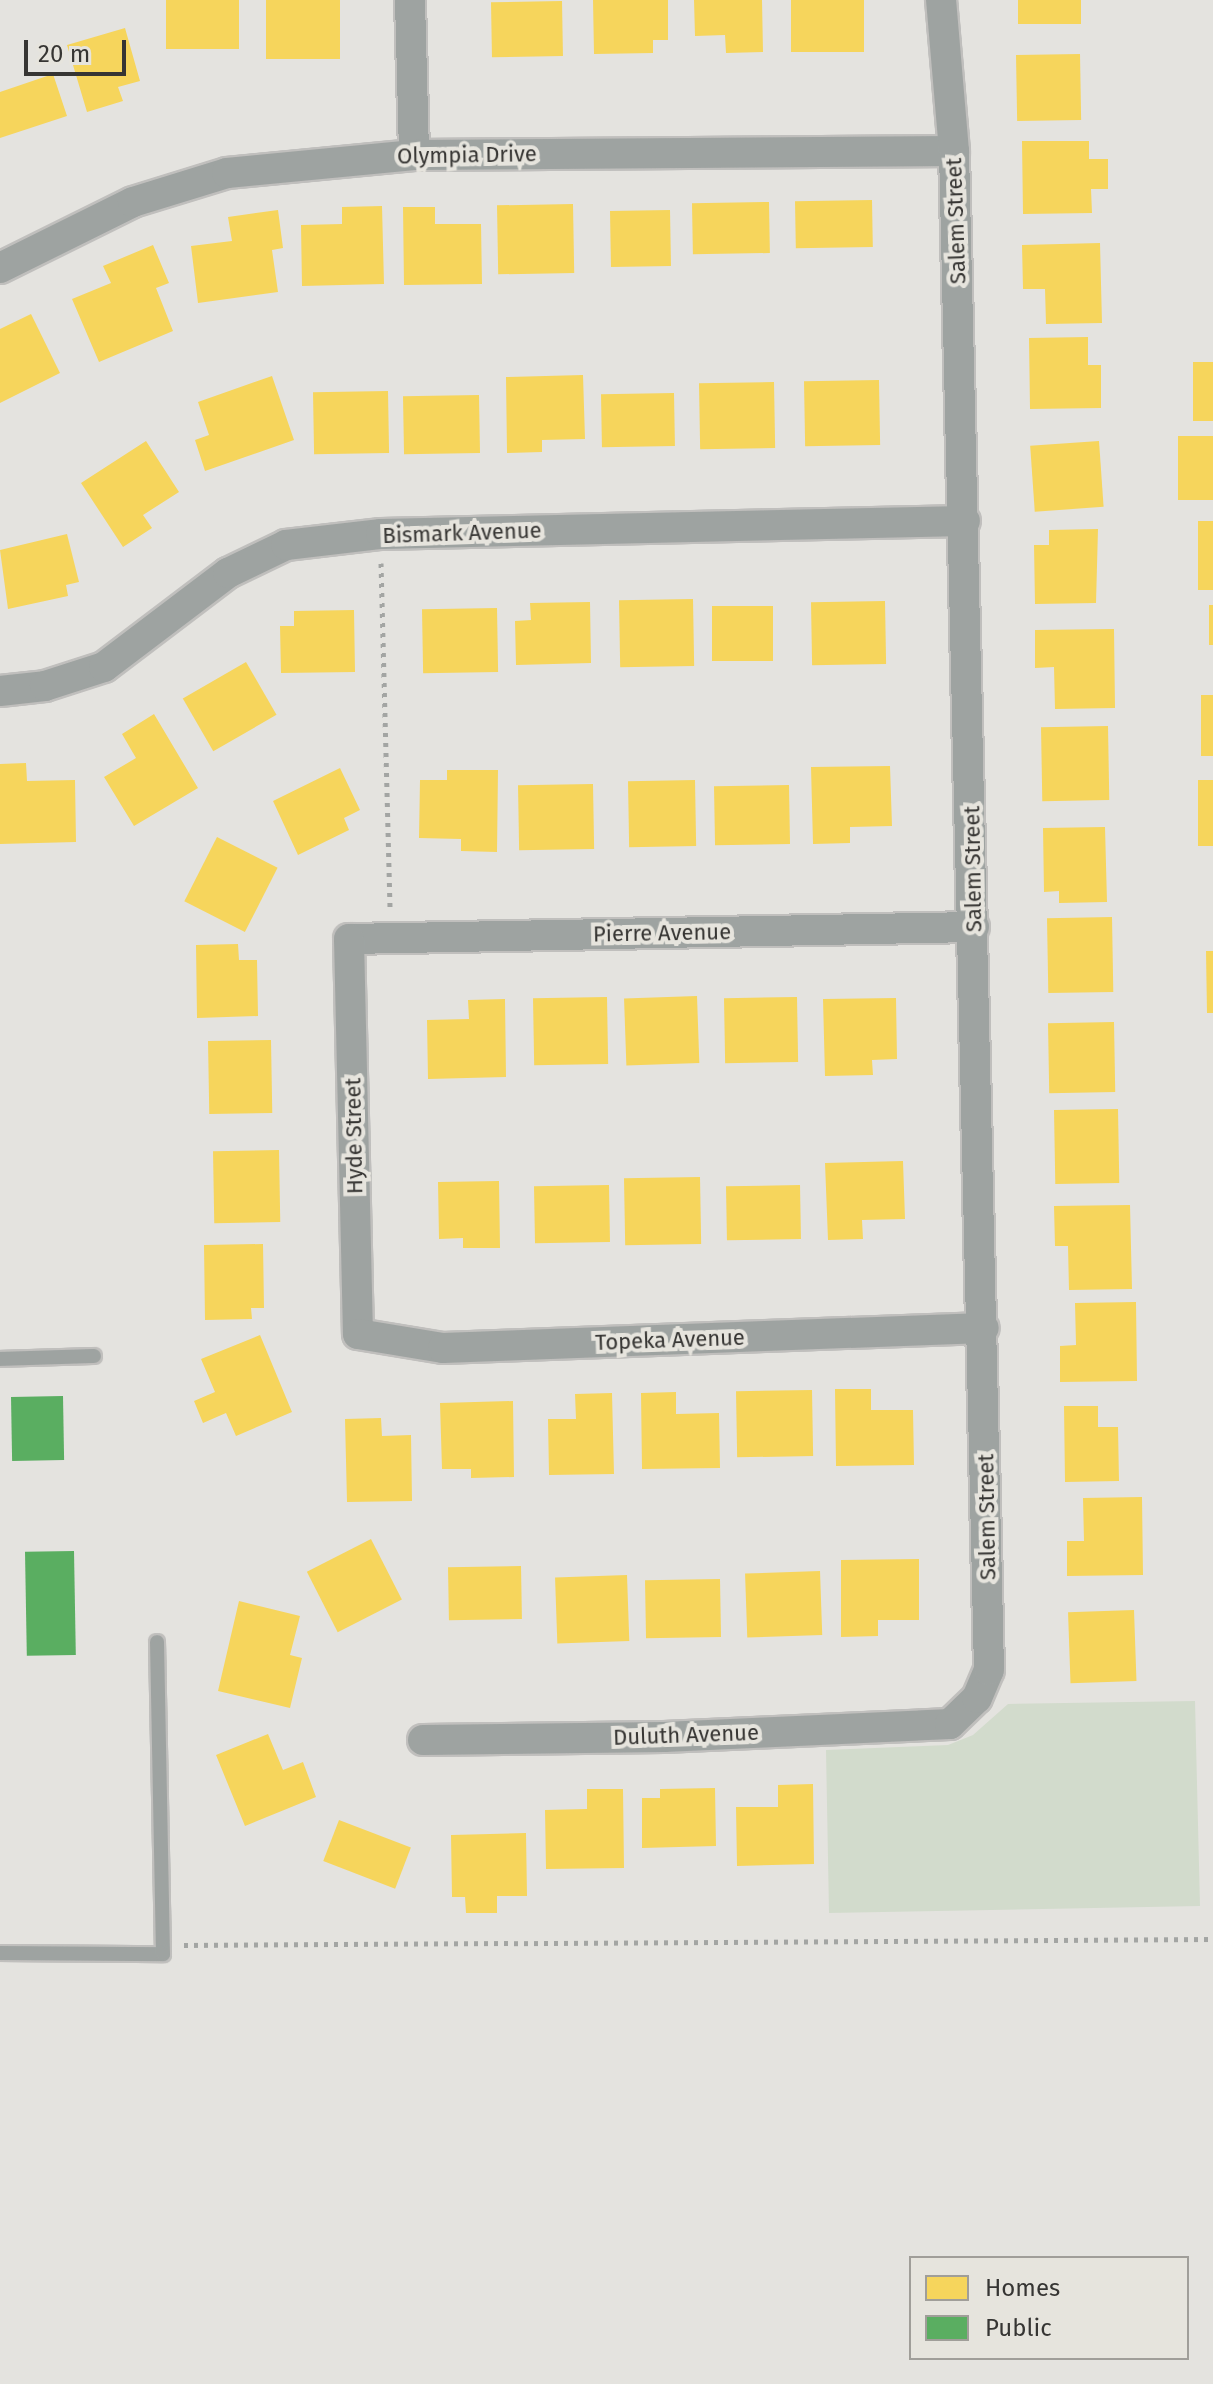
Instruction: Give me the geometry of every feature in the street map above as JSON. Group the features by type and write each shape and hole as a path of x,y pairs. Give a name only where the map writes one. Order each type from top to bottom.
{"street":[{"path":"410,0 414,155"},
{"name":"Salem Street","path":"941,0 954,151 965,521 989,1670 977,1698 950,1724"},
{"name":"Olympia Drive","path":"0,268 133,202 227,173 414,155 954,151"},
{"name":"Bismark Avenue","path":"0,691 45,686 104,667 228,573 286,545 381,534 965,521"},
{"name":"Pierre Avenue","path":"349,939 974,927"},
{"name":"Hyde Street","path":"349,939 358,1334"},
{"name":"Topeka Avenue","path":"358,1334 443,1348 984,1328"},
{"name":"Duluth Avenue","path":"423,1740 664,1737 950,1724"}],"lane":[{"path":"0,1359 94,1356"},
{"path":"0,1953 163,1954 157,1642"}],"path":[{"path":"381,534 391,938"},
{"path":"163,1945 1213,1939"}],"green space":[{"path":"1195,1701 1200,1906 829,1913 826,1750 948,1745 973,1735 1008,1704"}],"building: Homes":[{"path":"166,0 239,0 239,49 166,49"},
{"path":"266,0 340,0 340,59 266,59"},
{"path":"593,0 668,0 668,40 653,40 653,53 594,54"},
{"path":"694,0 762,0 763,52 726,53 725,35 695,36"},
{"path":"791,0 864,0 864,52 791,52"},
{"path":"1018,0 1081,0 1081,24 1018,24"},
{"path":"562,1 563,56 492,57 491,2"},
{"path":"125,28 140,81 118,87 123,101 87,112 67,45"},
{"path":"1080,54 1081,120 1017,121 1016,55"},
{"path":"53,74 67,116 0,138 0,92"},
{"path":"1022,141 1089,141 1089,159 1108,159 1108,189 1091,189 1092,213 1023,214"},
{"path":"872,200 873,247 796,248 795,201"},
{"path":"769,202 770,253 693,254 692,203"},
{"path":"573,204 574,273 498,274 497,205"},
{"path":"382,206 384,284 302,286 301,225 342,224 342,207"},
{"path":"403,207 435,207 435,224 481,224 482,284 404,285"},
{"path":"278,210 283,248 272,250 278,292 198,303 191,246 232,241 228,217"},
{"path":"670,210 671,266 611,267 610,211"},
{"path":"1100,243 1102,323 1046,324 1045,289 1023,289 1022,245"},
{"path":"153,245 169,283 156,288 173,331 99,362 72,299 111,283 103,266"},
{"path":"31,314 60,373 0,403 0,329"},
{"path":"1088,337 1088,365 1101,365 1101,408 1030,409 1029,338"},
{"path":"1193,362 1213,362 1213,421 1193,421"},
{"path":"583,375 585,439 542,440 542,452 507,453 506,377"},
{"path":"272,376 294,440 205,471 195,440 209,435 198,402"},
{"path":"879,380 880,445 805,446 804,381"},
{"path":"774,382 775,448 700,449 699,383"},
{"path":"388,391 389,453 314,454 313,392"},
{"path":"674,393 675,446 602,447 601,394"},
{"path":"479,395 480,453 404,454 403,396"},
{"path":"1178,436 1213,436 1213,500 1178,500"},
{"path":"146,441 179,492 143,515 152,528 123,547 81,483"},
{"path":"1099,441 1104,507 1035,512 1030,446"},
{"path":"1198,521 1213,521 1213,590 1198,590"},
{"path":"1098,529 1096,603 1035,604 1034,545 1049,545 1049,530"},
{"path":"67,534 79,582 66,585 68,596 8,609 0,550"},
{"path":"693,599 694,666 620,667 619,600"},
{"path":"885,601 886,664 812,665 811,602"},
{"path":"590,602 591,663 516,665 515,621 531,620 530,603"},
{"path":"1209,605 1213,605 1213,645 1209,645"},
{"path":"712,606 773,606 773,661 712,661"},
{"path":"497,608 498,672 423,673 422,609"},
{"path":"354,610 355,672 281,673 280,626 294,626 294,611"},
{"path":"1114,629 1115,708 1055,709 1054,667 1035,668 1035,630"},
{"path":"246,662 276,715 213,751 183,698"},
{"path":"1201,695 1213,695 1213,756 1201,756"},
{"path":"154,714 198,788 134,826 104,777 136,758 122,734"},
{"path":"1108,726 1109,800 1042,801 1041,727"},
{"path":"26,763 27,781 75,780 76,842 0,844 0,764"},
{"path":"890,766 892,826 850,827 850,843 813,844 811,767"},
{"path":"340,768 360,810 344,818 349,830 298,855 273,801"},
{"path":"447,770 498,770 497,852 461,851 461,839 419,838 420,780 447,780"},
{"path":"695,780 696,846 629,847 628,781"},
{"path":"1198,780 1213,780 1213,846 1198,846"},
{"path":"593,784 594,849 519,850 518,785"},
{"path":"789,785 790,844 715,845 714,786"},
{"path":"1105,827 1107,902 1059,903 1059,891 1044,892 1043,828"},
{"path":"217,837 278,868 245,932 184,901"},
{"path":"1112,917 1113,992 1048,993 1047,918"},
{"path":"238,944 239,960 257,960 258,1016 197,1018 196,945"},
{"path":"1206,951 1213,951 1213,1013 1207,1013"},
{"path":"697,996 699,1063 626,1066 624,999"},
{"path":"607,997 608,1064 534,1065 533,998"},
{"path":"797,997 798,1062 725,1063 724,998"},
{"path":"896,998 897,1059 872,1060 873,1075 825,1076 823,999"},
{"path":"505,999 506,1077 428,1079 427,1020 469,1019 468,1000"},
{"path":"1114,1022 1115,1092 1049,1093 1048,1023"},
{"path":"271,1040 272,1113 209,1114 208,1041"},
{"path":"1118,1109 1119,1183 1055,1184 1054,1110"},
{"path":"279,1150 280,1222 214,1223 213,1151"},
{"path":"903,1161 905,1219 862,1220 863,1239 828,1240 825,1163"},
{"path":"700,1177 701,1244 625,1245 624,1178"},
{"path":"499,1181 500,1248 463,1248 463,1238 439,1239 438,1182"},
{"path":"609,1185 610,1242 535,1243 534,1186"},
{"path":"800,1185 801,1239 727,1240 726,1186"},
{"path":"1130,1205 1132,1289 1069,1290 1068,1246 1055,1246 1054,1206"},
{"path":"263,1244 264,1308 251,1308 252,1319 205,1320 204,1245"},
{"path":"1136,1302 1137,1381 1060,1382 1060,1346 1076,1345 1075,1303"},
{"path":"260,1335 292,1412 236,1436 226,1413 203,1423 194,1401 215,1392 201,1359"},
{"path":"835,1389 871,1389 871,1410 913,1410 914,1465 836,1466"},
{"path":"812,1390 813,1456 737,1457 736,1391"},
{"path":"676,1392 676,1414 719,1413 720,1468 642,1469 641,1393"},
{"path":"612,1393 614,1474 549,1475 548,1419 576,1419 575,1394"},
{"path":"513,1401 514,1477 471,1478 471,1469 442,1469 440,1403"},
{"path":"1064,1406 1098,1406 1098,1427 1118,1427 1119,1481 1065,1482"},
{"path":"381,1418 382,1436 411,1435 412,1501 347,1502 345,1419"},
{"path":"1142,1497 1143,1575 1067,1576 1067,1541 1084,1541 1083,1498"},
{"path":"371,1539 402,1600 338,1632 307,1572"},
{"path":"919,1559 919,1620 878,1620 878,1636 841,1637 841,1560"},
{"path":"521,1566 522,1619 449,1620 448,1567"},
{"path":"820,1571 822,1635 747,1638 745,1574"},
{"path":"627,1575 629,1641 557,1643 555,1578"},
{"path":"720,1579 721,1637 646,1638 645,1580"},
{"path":"239,1601 300,1616 290,1655 302,1658 290,1708 218,1691"},
{"path":"1134,1610 1136,1681 1071,1683 1068,1612"},
{"path":"268,1734 283,1770 303,1762 316,1797 245,1826 216,1755"},
{"path":"813,1784 814,1864 737,1866 736,1807 778,1807 778,1785"},
{"path":"715,1788 716,1846 642,1848 642,1798 660,1798 660,1789"},
{"path":"587,1789 623,1789 624,1868 546,1869 545,1810 587,1809"},
{"path":"339,1820 411,1848 395,1889 323,1861"},
{"path":"526,1833 527,1896 497,1896 497,1913 466,1913 465,1897 452,1897 451,1835"}],"building: Public":[{"path":"63,1396 64,1460 12,1461 11,1397"},
{"path":"74,1551 76,1655 27,1656 25,1552"}]}
